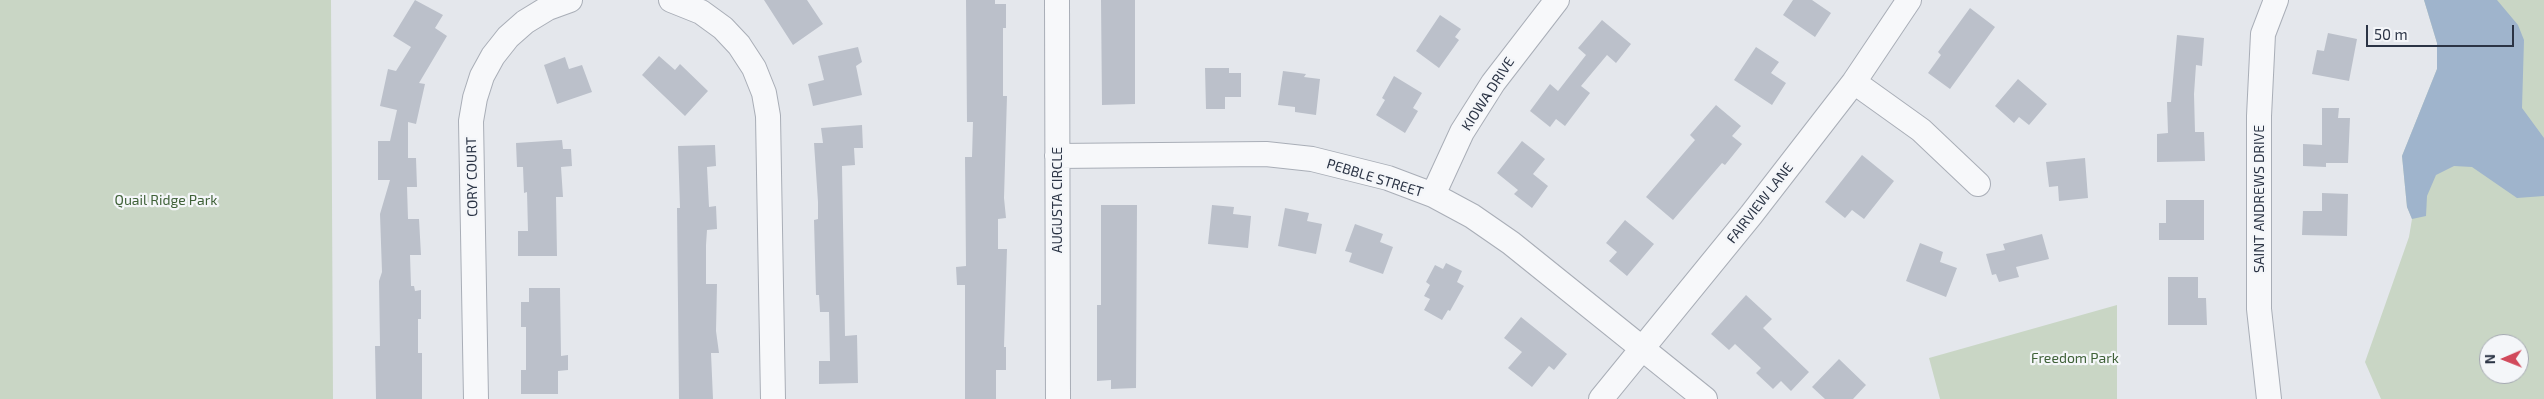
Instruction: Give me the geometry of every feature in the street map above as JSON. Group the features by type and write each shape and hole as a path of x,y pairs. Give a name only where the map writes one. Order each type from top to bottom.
{"street":[{"name":"CORY COURT","path":"476,399 471,121 475,98 482,76 493,56 508,38 525,22 570,0"},
{"path":"671,0 701,12 723,28 739,45 754,68 764,93 768,116 773,399"},
{"name":"AUGUSTA CIRCLE","path":"1057,0 1058,399"},
{"name":"KIOWA DRIVE","path":"1433,196 1462,132 1492,83 1557,0"},
{"name":"FAIRVIEW LANE","path":"1601,399 1751,215 1854,82 1909,0"},
{"name":"SAINT ANDREWS DRIVE","path":"2269,399 2259,309 2259,116 2263,34 2276,0"},
{"path":"1854,82 1921,130 1978,184"},
{"name":"PEBBLE STREET","path":"1057,156 1266,154 1312,159 1348,167 1433,196 1472,216 1512,243 1705,399"}],"green space":[{"name":"Quail Ridge Park","path":"0,0 331,0 333,399 0,399"},
{"path":"2424,0 2544,0 2544,399 2381,399 2365,362 2409,237 2412,219 2407,207 2402,156 2437,69 2437,43"},
{"name":"Freedom Park","path":"2117,305 2117,399 1940,399 1929,358"}],"water":[{"path":"2424,0 2497,0 2518,25 2524,40 2522,108 2544,138 2544,196 2517,198 2472,167 2454,166 2436,175 2427,196 2426,216 2412,219 2407,207 2402,156 2437,69 2437,43"}],"building":[{"path":"415,0 443,15 435,28 447,36 419,83 425,84 416,124 408,122 408,158 416,158 417,187 407,187 408,219 419,219 421,255 410,255 411,286 414,286 415,291 421,290 421,319 418,319 418,353 422,353 422,399 376,399 375,346 380,346 379,281 382,272 380,214 390,180 378,180 378,141 390,141 397,110 380,106 388,69 396,71 411,47 393,36"},
{"path":"764,0 807,0 823,24 793,45"},
{"path":"966,0 995,0 995,4 1006,4 1006,28 1003,28 1003,96 1007,96 1004,198 1006,218 998,219 998,249 1007,249 1004,347 1006,347 1006,370 996,370 996,399 965,399 965,285 957,285 956,267 966,266 965,157 972,157 973,122 967,122"},
{"path":"1101,0 1135,0 1135,104 1102,105"},
{"path":"1793,0 1812,0 1831,13 1815,37 1783,15"},
{"path":"1970,8 1995,27 1950,89 1928,73 1941,55 1938,52"},
{"path":"1440,15 1461,29 1455,37 1459,40 1439,68 1416,51"},
{"path":"1602,20 1631,44 1616,63 1607,55 1581,86 1590,93 1565,126 1556,119 1550,127 1530,111 1550,84 1558,91 1586,55 1578,48"},
{"path":"2328,33 2357,39 2349,81 2312,74 2317,50 2324,51"},
{"path":"2177,35 2204,38 2202,66 2196,65 2194,94 2195,132 2204,132 2205,161 2157,162 2157,134 2168,133 2167,102 2171,102"},
{"path":"858,47 862,62 856,66 862,95 813,106 808,84 824,80 818,56"},
{"path":"1756,47 1779,62 1771,73 1786,83 1772,105 1734,80"},
{"path":"659,56 675,70 680,64 708,91 685,116 642,75"},
{"path":"565,57 569,69 582,65 592,92 557,104 544,65"},
{"path":"1205,68 1229,68 1229,73 1241,73 1241,97 1225,97 1225,109 1206,109"},
{"path":"1283,71 1306,74 1304,77 1320,79 1316,115 1295,112 1295,107 1278,105"},
{"path":"1394,76 1422,93 1413,108 1418,111 1405,133 1376,115 1385,100 1382,98"},
{"path":"2018,79 2047,104 2029,125 2019,117 2014,123 1995,106"},
{"path":"1716,105 1741,126 1732,136 1742,144 1725,165 1722,163 1673,220 1646,197 1695,140 1690,135"},
{"path":"2322,108 2339,108 2338,118 2350,118 2348,163 2326,163 2326,167 2303,166 2303,144 2322,145"},
{"path":"862,125 863,148 854,148 855,165 842,166 845,336 857,335 858,383 819,384 819,361 830,361 829,312 820,312 819,295 816,295 814,220 818,219 818,202 814,143 823,143 821,128"},
{"path":"562,140 563,149 571,149 572,166 561,167 563,197 556,197 557,256 518,256 518,231 528,231 527,192 524,193 523,167 517,167 516,143"},
{"path":"1522,141 1545,159 1533,174 1548,186 1532,208 1514,194 1518,190 1497,173"},
{"path":"715,145 716,166 707,167 709,207 716,206 717,229 707,230 706,245 706,284 717,284 716,331 719,353 711,353 713,399 679,399 677,208 680,208 678,146"},
{"path":"1862,155 1894,181 1864,219 1852,210 1845,218 1825,202"},
{"path":"2085,158 2088,198 2059,201 2058,186 2049,187 2046,162"},
{"path":"2322,193 2348,194 2347,236 2302,235 2303,211 2322,211"},
{"path":"2166,200 2204,200 2204,240 2159,240 2159,223 2166,223"},
{"path":"1101,205 1137,205 1136,388 1111,389 1111,380 1097,381 1097,305 1101,305"},
{"path":"1212,205 1234,207 1233,214 1251,216 1248,248 1208,244"},
{"path":"1285,208 1309,213 1307,221 1322,224 1316,254 1278,246"},
{"path":"1625,220 1654,244 1627,276 1609,261 1617,252 1606,243"},
{"path":"1355,224 1383,234 1380,242 1393,247 1383,274 1349,262 1352,253 1345,251"},
{"path":"2042,234 2049,259 2016,267 2019,277 1999,282 1996,274 1992,275 1986,254 2005,250 2003,244"},
{"path":"1920,243 1943,252 1940,262 1957,268 1946,297 1906,281"},
{"path":"1446,263 1462,271 1457,282 1464,286 1450,311 1448,310 1442,320 1424,310 1430,299 1424,296 1430,285 1426,282 1435,265 1443,269"},
{"path":"2168,277 2198,277 2198,298 2206,298 2207,325 2168,325"},
{"path":"529,288 560,288 561,356 568,355 568,370 558,371 558,394 521,394 521,370 526,370 526,327 521,327 521,302 529,302"},
{"path":"1746,295 1772,319 1763,328 1809,372 1791,391 1781,381 1773,389 1756,373 1761,368 1735,344 1729,350 1711,334"},
{"path":"1521,317 1567,354 1554,370 1549,366 1532,387 1508,368 1522,352 1504,338"},
{"path":"1839,359 1866,385 1853,399 1825,399 1812,387"}]}
